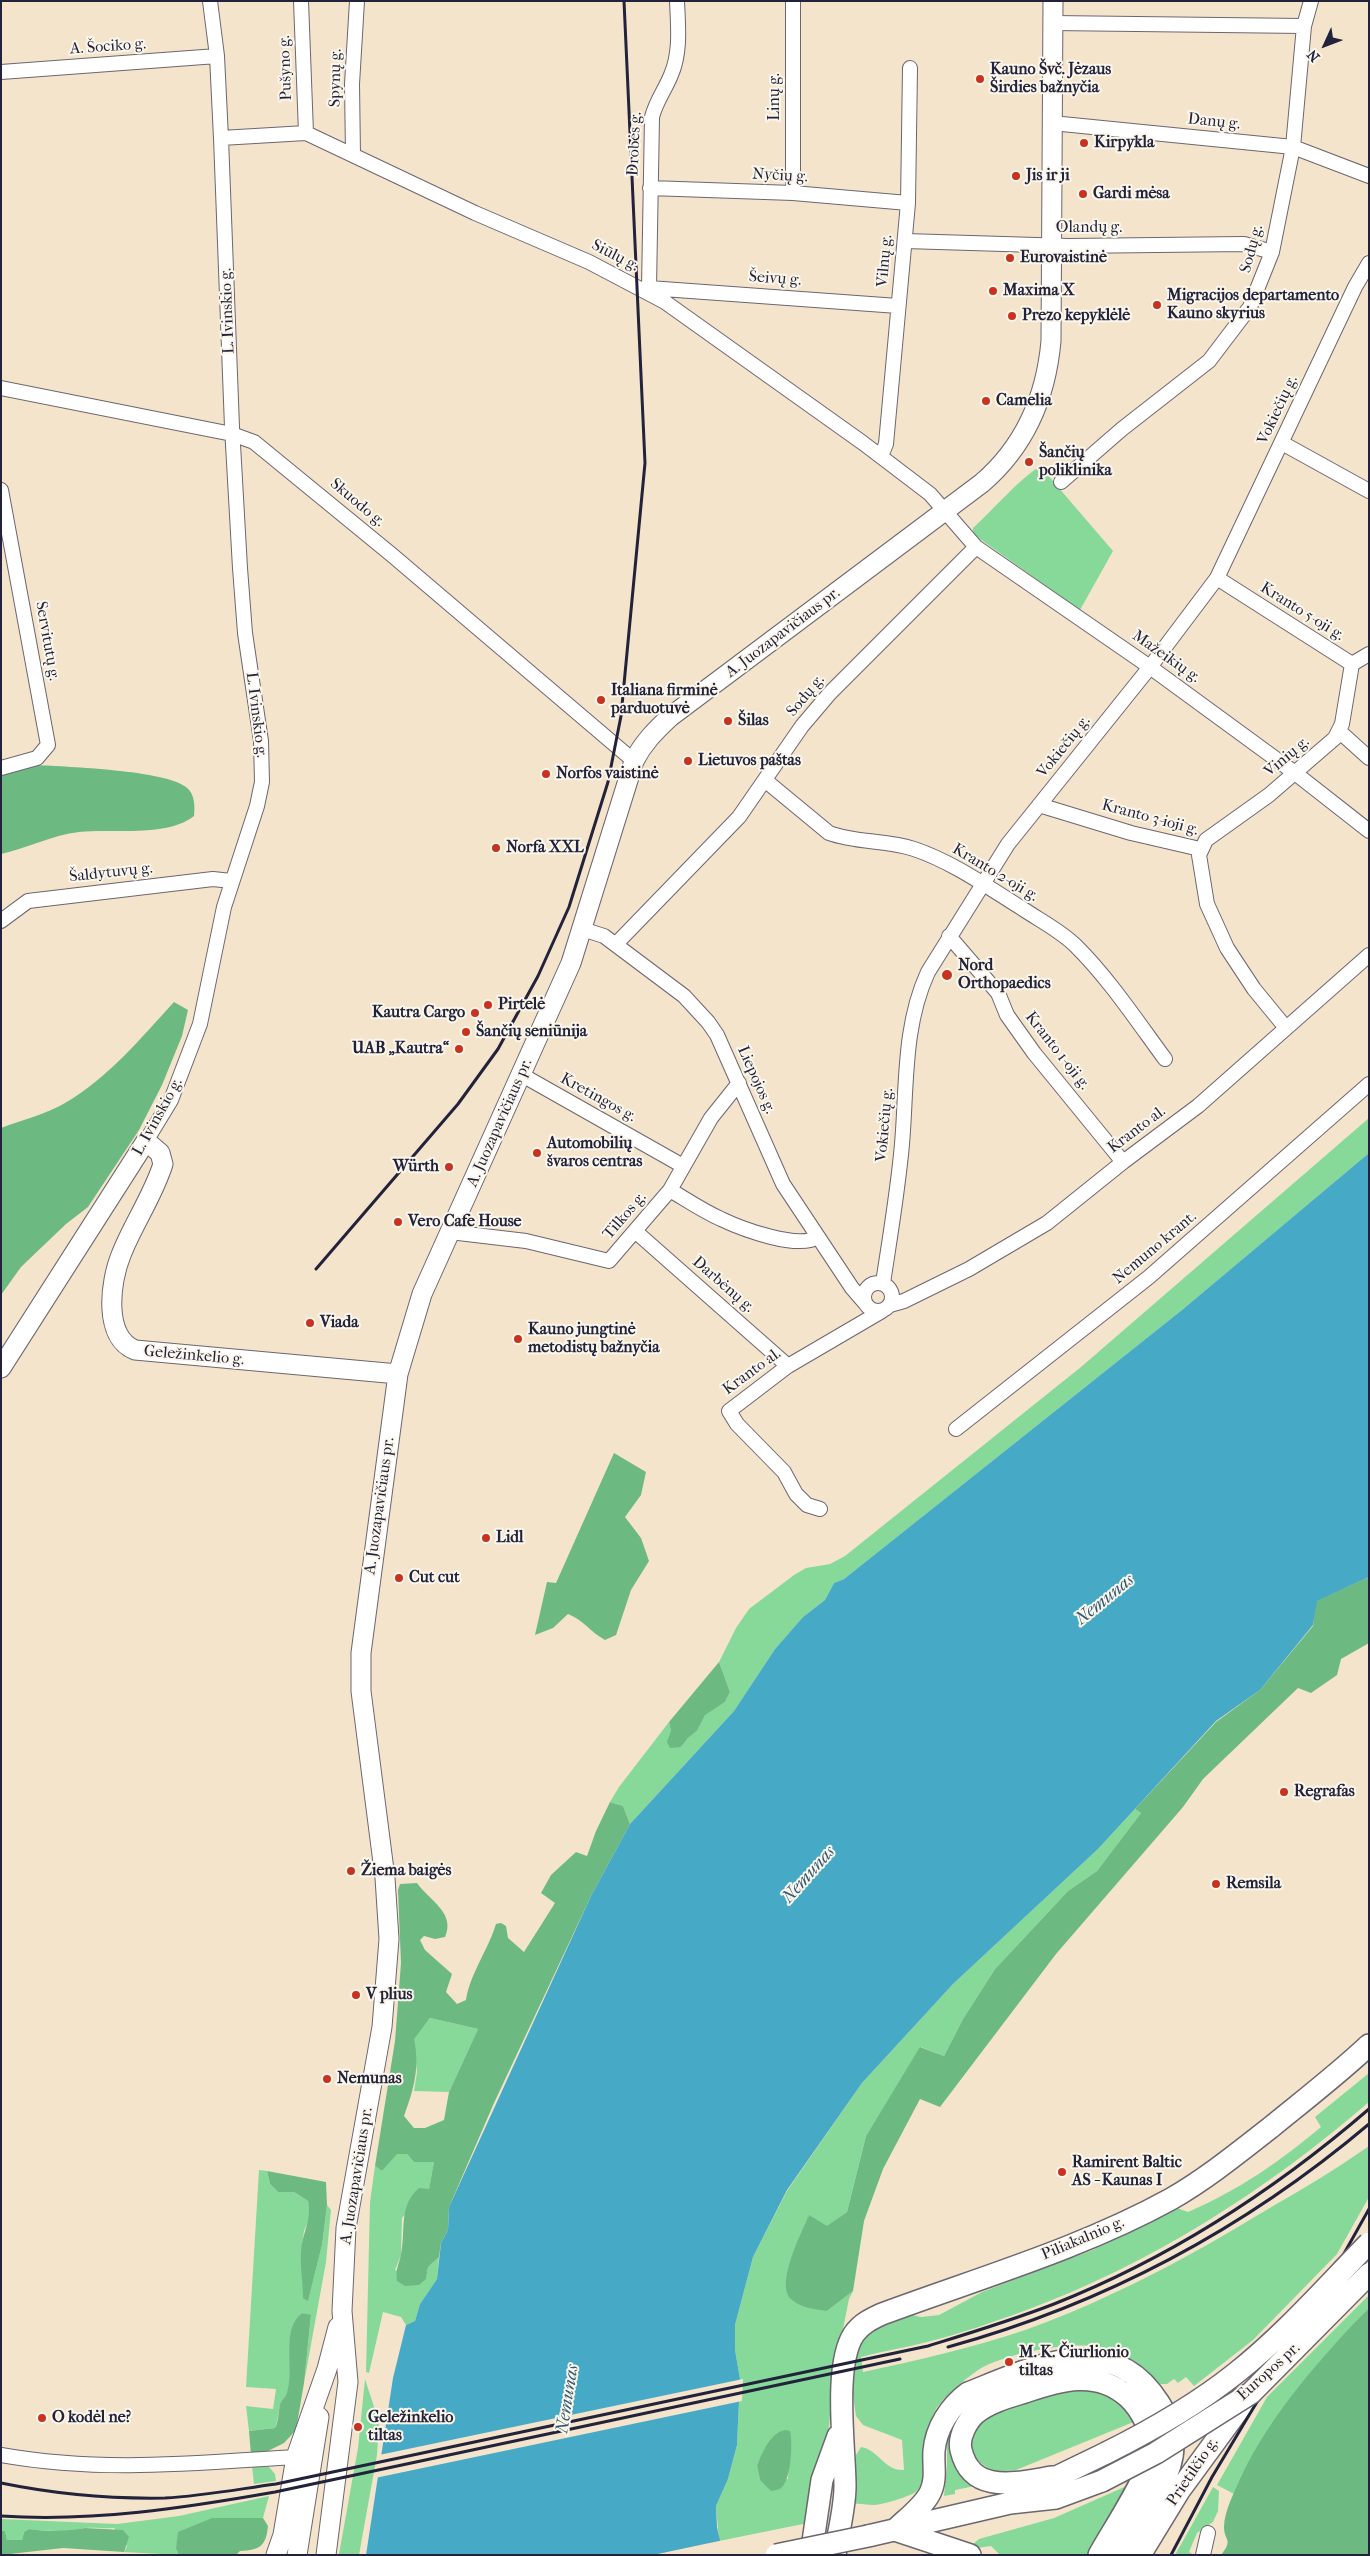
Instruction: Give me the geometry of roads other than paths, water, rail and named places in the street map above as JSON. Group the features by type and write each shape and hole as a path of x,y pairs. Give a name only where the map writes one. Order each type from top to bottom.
{"main road":[{"name":"A. Juozapavičiaus pr.","path":"326,2555 348,2382 342,2311 346,2228 382,2028 389,1939 386,1886 361,1690 361,1653 398,1374 414,1315 562,988 634,761 649,737 670,717 982,483 1008,458 1024,434 1040,400 1046,377 1051,341 1052,1"},
{"name":"L. Ivinskio g.","path":"1,1368 146,1141"},
{"name":"Geležinkelio g.","path":"146,1141 160,1153 163,1164 117,1268 113,1319 120,1341 127,1347 135,1350 398,1374"},
{"name":"Piliakalnio g.","path":"840,2429 848,2351 855,2332 867,2321 1031,2261 1171,2198 1261,2135 1369,2046"},
{"name":"Europos pr.","path":"1053,2477 1106,2453 1188,2408 1236,2374 1280,2334 1369,2243"},
{"name":"Europos pr.","path":"1010,2503 1056,2498 1102,2480 1156,2453 1251,2393 1369,2274"},
{"name":"A. Juozapavičiaus pr.","path":"276,2555 283,2535 296,2457 327,2369 342,2311"},
{"path":"895,2530 929,2494 934,2480 934,2450 947,2414 957,2400 968,2393 1050,2363 1076,2358 1102,2360 1119,2364 1142,2380 1161,2406 1173,2435 1170,2464 1121,2555"},
{"name":"A. Juozapavičiaus pr.","path":"297,2555 327,2369"},
{"path":"1053,2477 1012,2483 996,2483 980,2478 967,2467 960,2446 968,2422 976,2413 995,2402 1054,2382 1075,2379 1108,2382 1130,2399 1145,2421 1152,2451 1138,2488 1099,2555"},
{"name":"Prietilčio g.","path":"1140,2555 1184,2483 1251,2393"},
{"path":"811,2555 822,2480 840,2429"},
{"path":"835,2555 845,2487 840,2429"},
{"path":"776,2555 1010,2503 1053,2477"},
{"path":"895,2530 963,2550 970,2555"}],"street":[{"name":"L. Ivinskio g.","path":"146,1141 171,1100 194,1042 206,997 217,936 231,881 257,806 263,766 245,634 232,434 217,56 210,1"},
{"name":"Pušyno g.","path":"301,1 306,133"},
{"name":"Spynų g.","path":"353,155 352,84 356,1"},
{"name":"Drobės g.","path":"648,290 652,117 655,105 671,76 677,55 677,1"},
{"name":"Linų g.","path":"793,1 793,193"},
{"name":"Sodų g.","path":"1061,482 1122,429 1209,362 1250,307 1272,252 1293,147 1304,26 1311,1"},
{"path":"1052,23 1304,26"},
{"name":"A. Šociko g.","path":"1,72 217,56"},
{"name":"Vilnų g.","path":"881,456 886,444 908,203 910,68"},
{"name":"Danų g.","path":"1052,123 1293,147 1369,176"},
{"name":"Siūlų g.","path":"221,138 306,133 475,213 589,262 648,290 881,456 930,494 947,511"},
{"name":"Nyčių g.","path":"650,188 793,193 908,203"},
{"name":"Olandų g.","path":"905,241 1050,245 1244,244 1272,252"},
{"name":"Vokiečių g.","path":"883,1283 902,1145 909,1042 922,984 949,936 1008,844 1150,667 1217,578 1355,287 1369,263"},
{"name":"Šeivų g.","path":"648,290 898,306"},
{"name":"Skuodo g.","path":"1,388 232,434 254,442 634,761"},
{"path":"1282,443 1369,491"},
{"name":"Servitutų g.","path":"1,490 48,746 37,758 1,768"},
{"name":"Mažeikių g.","path":"947,511 958,528 976,547 1150,667 1295,773 1369,831"},
{"name":"Sodų g.","path":"616,944 719,840 766,781 802,726 830,693 976,547"},
{"name":"Kranto 5-oji g.","path":"1217,578 1352,664 1369,654"},
{"path":"1352,664 1340,730 1369,758"},
{"name":"Vinių g.","path":"1200,849 1206,840 1295,773 1328,745 1340,730"},
{"name":"Kranto 2-oji g.","path":"766,781 830,832 841,837 897,844 915,849 983,884 1058,932 1074,944 1117,994 1165,1059"},
{"name":"Kranto 3-ioji g.","path":"1039,805 1131,833 1200,849 1199,862 1203,890 1207,904 1227,948 1254,989 1286,1028"},
{"name":"Šaldytuvų g.","path":"1,921 28,901 213,878 231,881"},
{"name":"Liepojos g.","path":"582,929 604,936 616,944 697,1009 717,1035 783,1184 818,1237 859,1288 867,1305"},
{"name":"Kranto 1-oji g.","path":"949,936 998,993 1007,1015 1029,1046 1123,1162"},
{"name":"Kranto al.","path":"820,1509 806,1505 796,1494 784,1472 737,1424 728,1411 788,1366 892,1303 969,1269 1047,1223 1123,1162 1198,1106 1369,955"},
{"name":"Kretingos g.","path":"522,1075 683,1166"},
{"name":"Tilkos g.","path":"450,1232 526,1241 609,1261 670,1190 711,1118 739,1083"},
{"name":"Nemuno krant.","path":"956,1429 1149,1277 1369,1084"},
{"path":"670,1190 720,1219 742,1227 795,1242 807,1242 818,1237"},
{"name":"Darbėnų g.","path":"634,1231 788,1366"},
{"path":"859,1288 873,1283 883,1283 890,1288 892,1303 867,1305 862,1322"},
{"path":"1,2456 43,2463 150,2467 296,2457"},
{"path":"1203,2555 1208,2533"}],"water":[{"path":"1369,1153 1369,1577 1317,1601 1313,1625 1260,1690 1216,1721 1098,1849 953,1984 862,2083 787,2190 753,2257 735,2325 735,2350 740,2379 737,2445 728,2479 716,2506 717,2527 723,2555 366,2555 393,2378 406,2325 415,2321 420,2304 437,2279 441,2243 448,2230 449,2207 591,1896 630,1824 734,1711 775,1649 803,1617 825,1600 834,1583 844,1579 1182,1310"}],"railway":[{"path":"316,1269 458,1104 498,1049 538,976 569,907 608,782 621,716 645,463 624,1"},
{"path":"1,2483 62,2493 144,2498 193,2496 276,2484 928,2346 1054,2304 1139,2266 1220,2220 1259,2194 1333,2139 1369,2109"},
{"path":"948,2347 1062,2309 1117,2285 1171,2258 1223,2229 1273,2197 1322,2162 1369,2124"},
{"path":"1171,2555 1212,2477 1318,2300 1369,2209"},
{"path":"1,2516 70,2517 105,2515 173,2508 275,2492 900,2359"}],"place":[{"name":"Kauno Švč. Jėzaus Širdies bažnyčia","path":"980,79"},
{"name":"Kirpykla","path":"1084,143"},
{"name":"Jis ir ji","path":"1016,176"},
{"name":"Gardi mėsa","path":"1083,194"},
{"name":"Eurovaistinė","path":"1010,258"},
{"name":"Maxima X","path":"993,291"},
{"name":"Migracijos departamento Kauno skyrius","path":"1157,305"},
{"name":"Prezo kepyklėlė","path":"1012,316"},
{"name":"Camelia","path":"986,401"},
{"name":"Šančių poliklinika","path":"1029,462"},
{"name":"Italiana firminė parduotuvė","path":"601,700"},
{"name":"Šilas","path":"728,721"},
{"name":"Lietuvos paštas","path":"688,761"},
{"name":"Norfos vaistinė","path":"546,774"},
{"name":"Norfa XXL","path":"496,848"},
{"name":"Nord Orthopaedics","path":"947,975"},
{"name":"Pirtelė","path":"488,1005"},
{"name":"Kautra Cargo","path":"475,1013"},
{"name":"Šančių seniūnija","path":"466,1032"},
{"name":"UAB „Kautra“","path":"459,1049"},
{"name":"Automobilių švaros centras","path":"537,1153"},
{"name":"Würth","path":"449,1167"},
{"name":"Vero Cafe House","path":"398,1222"},
{"name":"Viada","path":"310,1323"},
{"name":"Kauno jungtinė metodistų bažnyčia","path":"518,1339"},
{"name":"Lidl","path":"486,1538"},
{"name":"Cut cut","path":"399,1578"},
{"name":"Regrafas","path":"1284,1792"},
{"name":"Žiema baigės","path":"351,1871"},
{"name":"Remsila","path":"1216,1884"},
{"name":"V plius","path":"356,1995"},
{"name":"Nemunas","path":"327,2079"},
{"name":"Ramirent Baltic AS - Kaunas I","path":"1062,2172"},
{"name":"M. K. Čiurlionio tiltas","path":"1009,2362"},
{"name":"O kodėl ne?","path":"42,2418"},
{"name":"Geležinkelio tiltas","path":"358,2427"}]}
